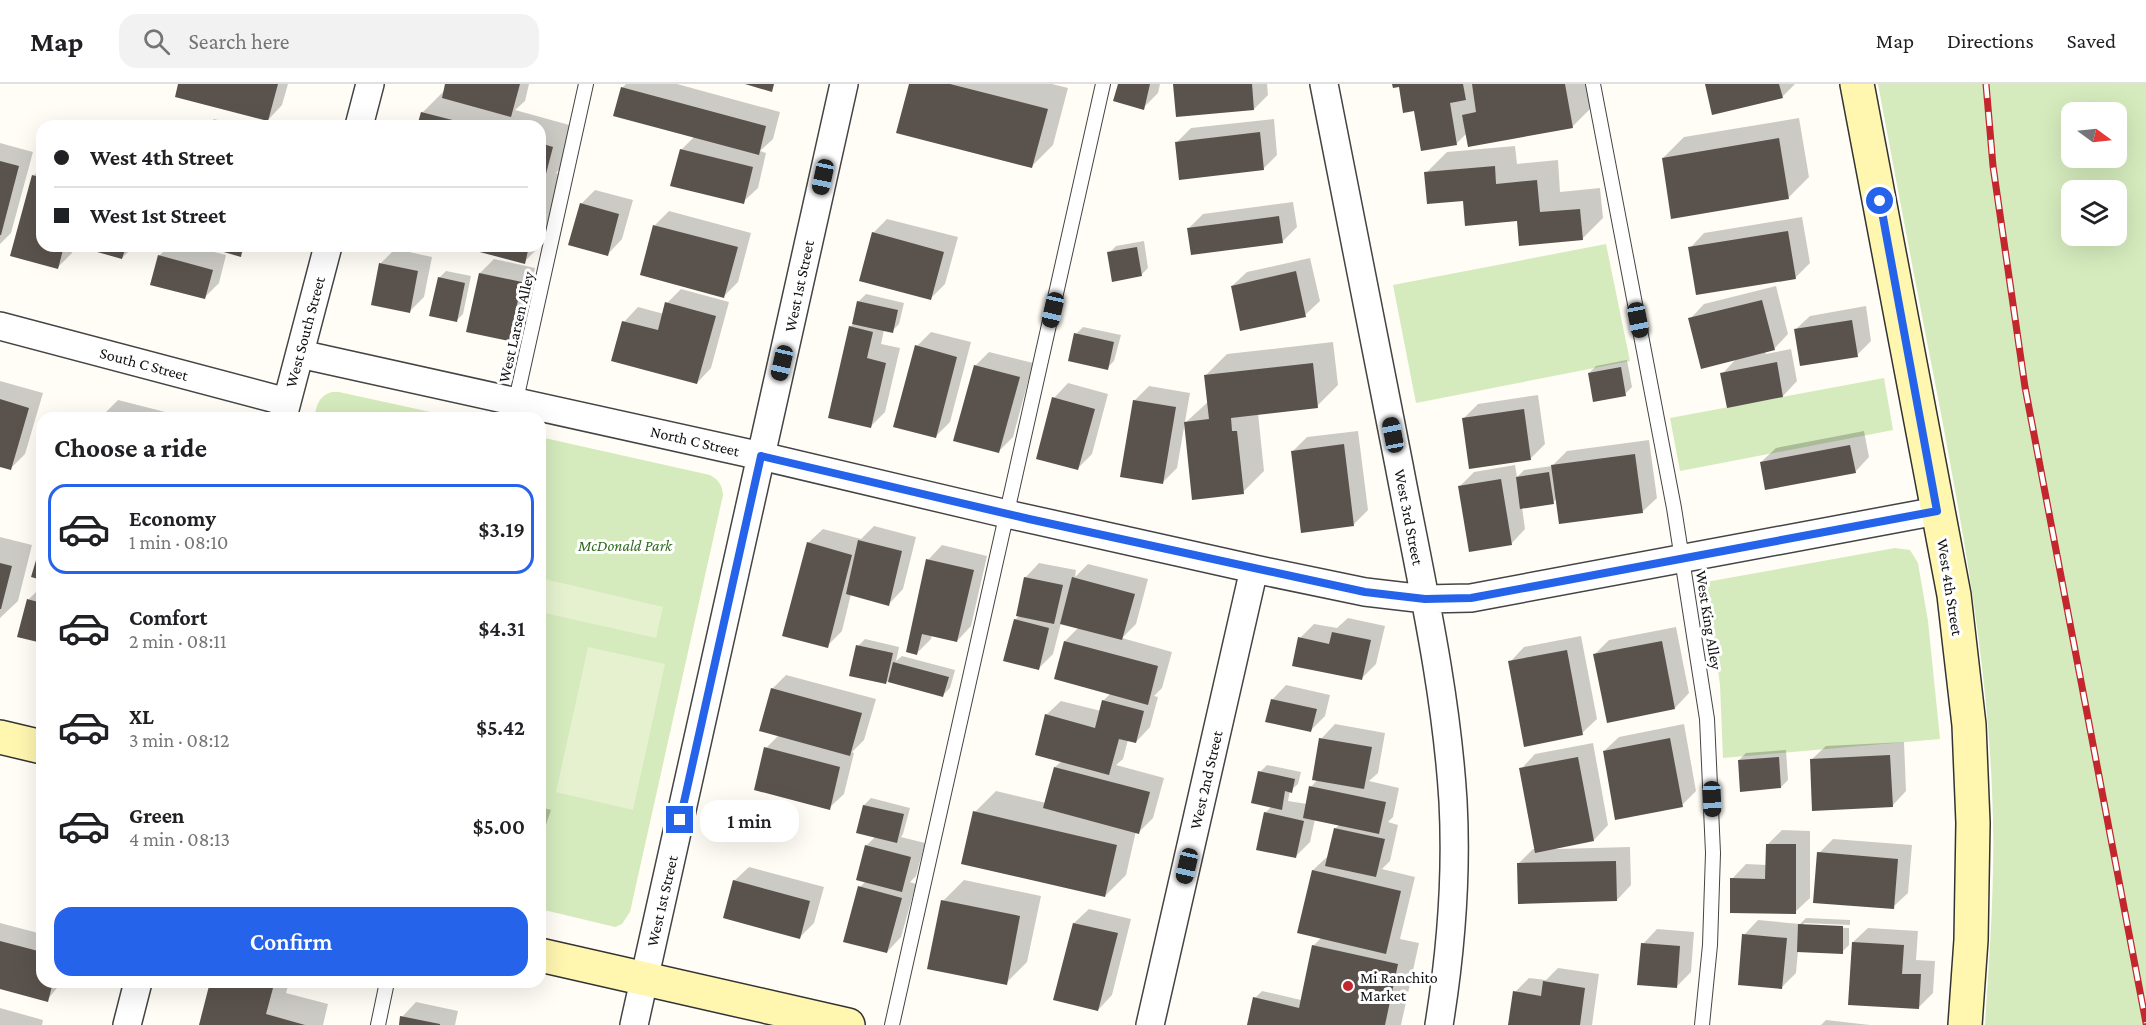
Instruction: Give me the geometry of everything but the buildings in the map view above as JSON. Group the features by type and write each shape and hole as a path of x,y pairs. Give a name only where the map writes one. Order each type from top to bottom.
{"street":[{"path":"361,120 370,84"},
{"name":"West 1st Street","path":"634,1025 843,84"},
{"name":"West 3rd Street","path":"1324,84 1425,599 1448,743 1453,803 1454,877 1450,938 1439,1025"},
{"name":"West 4th Street","path":"1857,84 1954,595 1969,736 1973,822 1972,916 1965,1025"},
{"name":"West South Street","path":"285,410 326,252"},
{"name":"South C Street","path":"0,326 285,410"},
{"name":"North C Street","path":"300,354 516,400 1254,570 1365,592 1425,599 1471,598 1937,511"},
{"name":"West 2nd Street","path":"1150,1025 1254,570"},
{"path":"0,737 36,746"},
{"path":"546,956 848,1025"},
{"path":"127,1025 136,988"}],"lane":[{"name":"West Larsen Alley","path":"516,400 586,84"},
{"path":"892,1025 1103,84"},
{"name":"West King Alley","path":"1593,84 1683,560 1707,719 1713,853 1712,910 1702,1025"},
{"path":"378,1025 386,988"}],"green space":[{"path":"1878,84 2146,84 2146,1025 1985,1025 1993,850 1989,742 1973,596"},
{"path":"1606,244 1630,361 1416,403 1393,285"},
{"path":"1884,378 1893,430 1680,471 1670,418"},
{"path":"339,392 431,412 316,412 321,399 327,394"},
{"name":"McDonald Park","path":"546,438 710,475 718,481 723,491 630,912 622,924 615,927 546,910"},
{"path":"1895,548 1910,550 1918,563 1928,621 1940,739 1723,758 1720,685 1706,582"},
{"path":"546,579 663,607 656,638 546,613"},
{"path":"588,647 665,664 633,810 556,792"}],"railway":[{"path":"1986,84 1993,166 2025,387 2146,1023"}],"place":[{"name":"Mi Ranchito Market","path":"1348,986"}],"route":[{"path":"680,820 761,456 1254,570 1365,592 1425,599 1471,598 1937,511 1880,201"}]}
